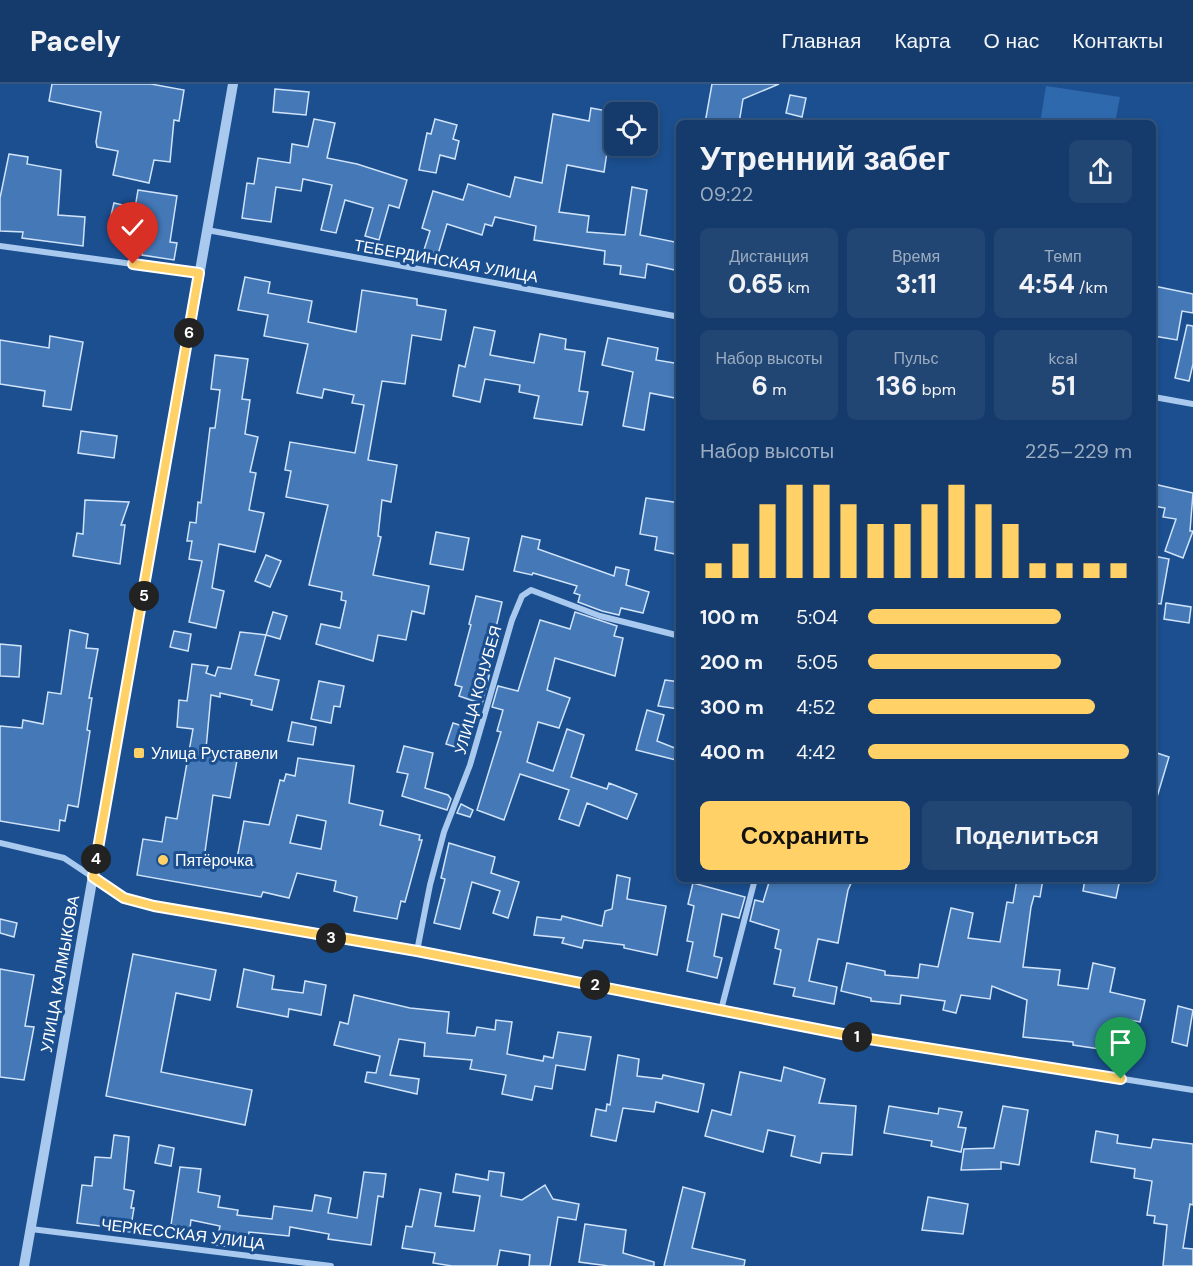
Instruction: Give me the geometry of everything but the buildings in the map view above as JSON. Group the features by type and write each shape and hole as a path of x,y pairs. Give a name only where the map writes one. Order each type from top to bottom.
{"street":[{"name":"УЛИЦА КАЛМЫКОВА","path":"24,1266 233,84"},
{"name":"ТЕБЕРДИНСКАЯ УЛИЦА","path":"207,230 676,316"},
{"path":"0,246 199,273"},
{"path":"1156,397 1193,404"},
{"name":"УЛИЦА КОЧУБЕЯ","path":"417,951 429,885 444,832 470,765 512,620 522,596 531,590 600,615 676,635"},
{"path":"0,843 64,858 124,898 154,906 417,951 863,1038 1193,1090"},
{"path":"721,1010 754,882"},
{"name":"ЧЕРКЕССКАЯ УЛИЦА","path":"30,1229 331,1266"}],"shaded area":[{"path":"1046,86 1120,97 1116,120 1040,120"}],"place":[{"name":"Улица Руставели","path":"139,753"},
{"name":"Пятёрочка","path":"163,860"}],"route":[{"path":"133,264 199,273 150,565 93,877 106,888 124,898 154,906 417,951 863,1038 1121,1079"}]}
